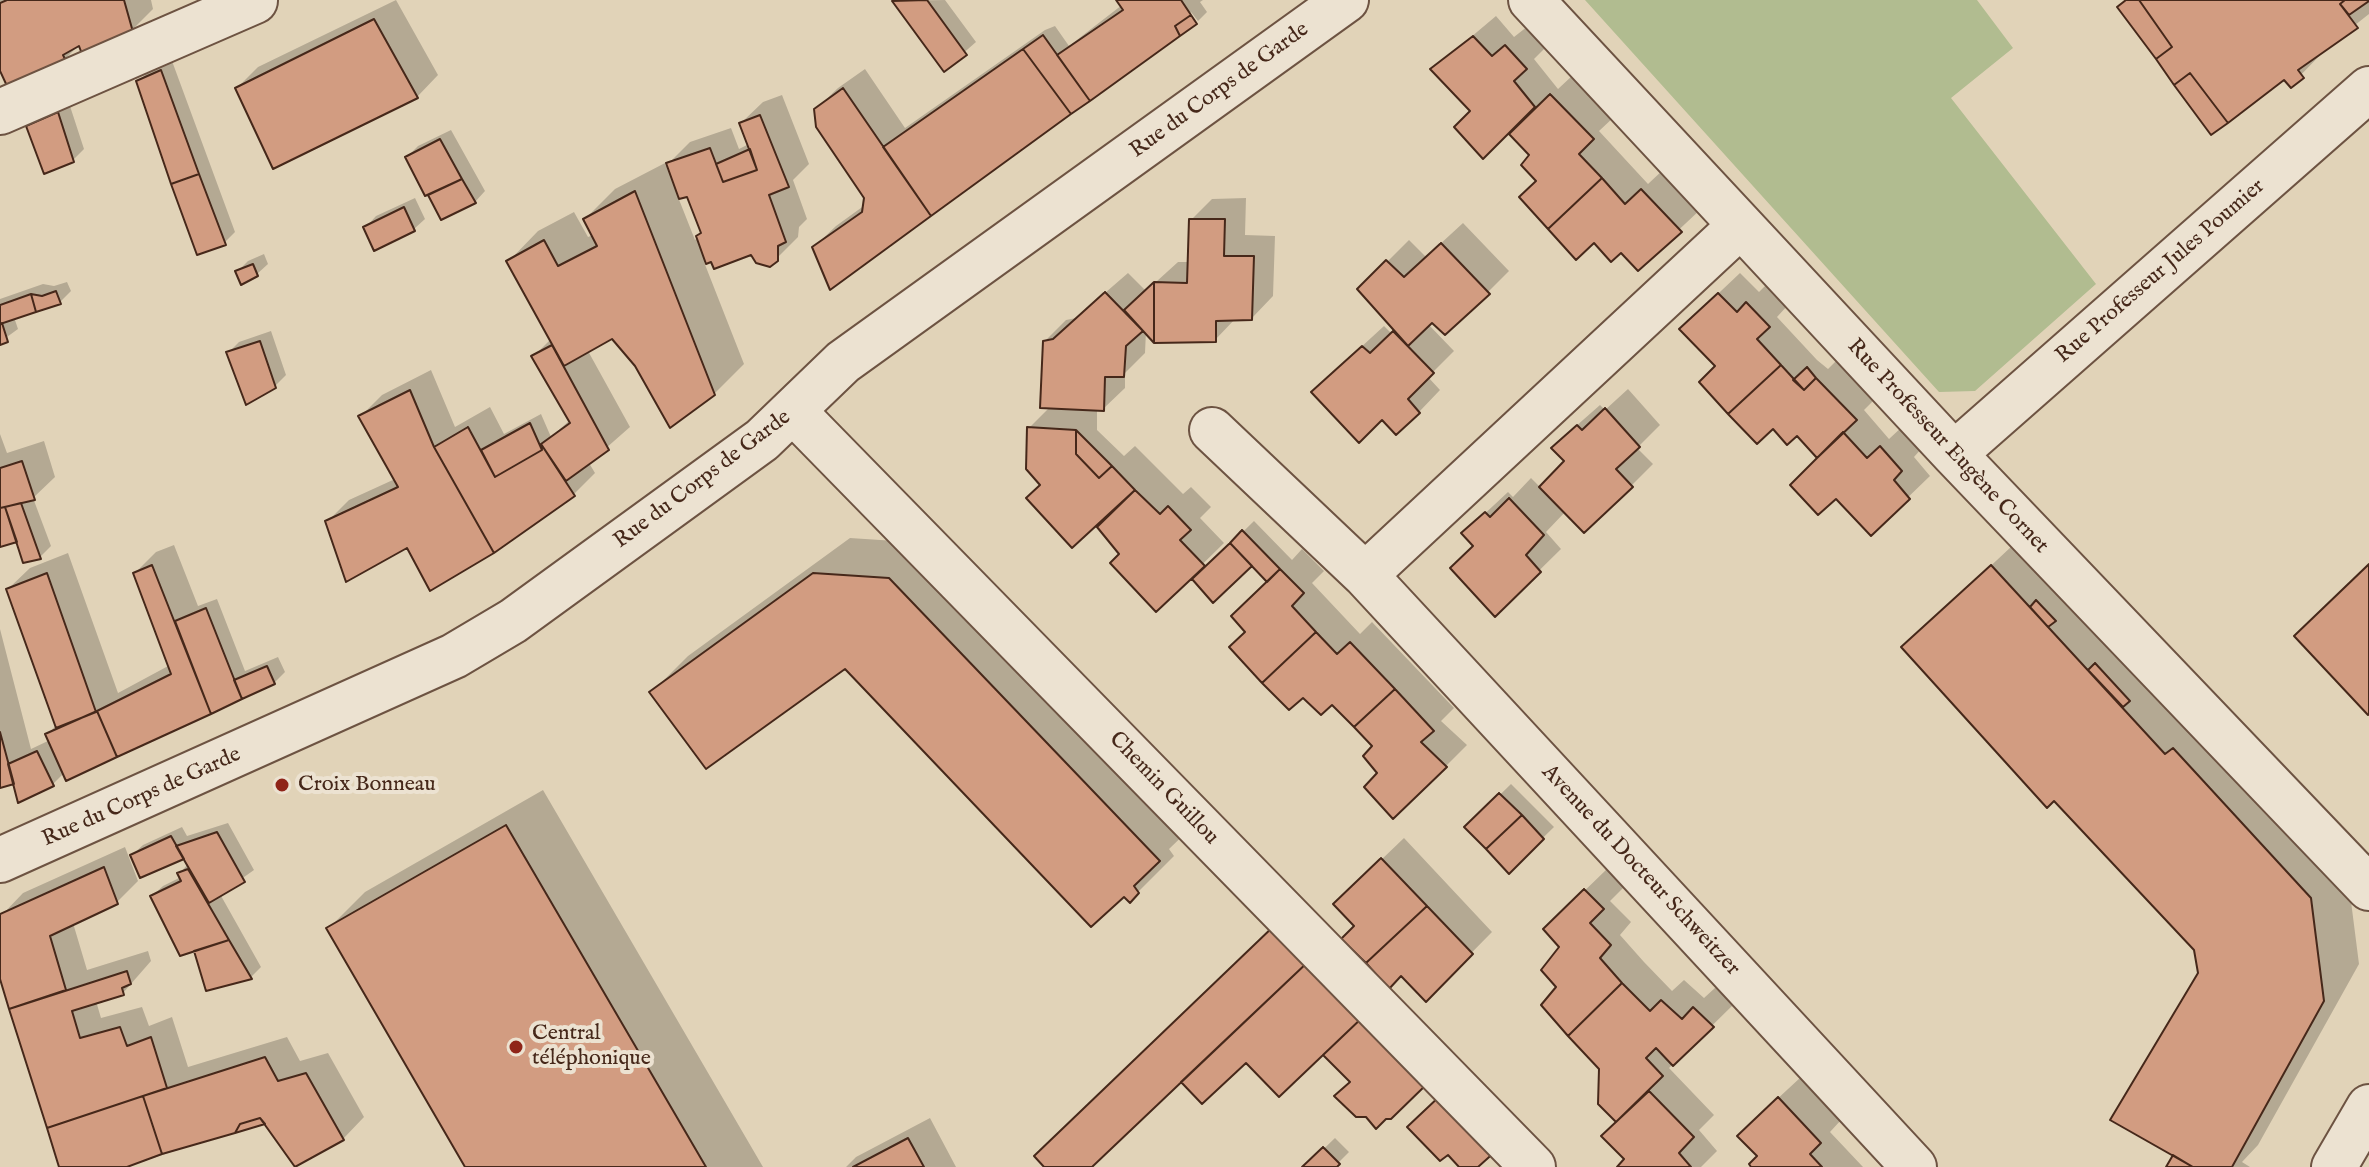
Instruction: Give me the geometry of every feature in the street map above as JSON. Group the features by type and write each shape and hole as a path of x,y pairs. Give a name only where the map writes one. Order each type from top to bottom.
{"street":[{"name":"Rue du Corps de Garde","path":"0,860 454,656 513,621 762,440 843,362 1346,0"},
{"name":"Rue Professeur Eugène Cornet","path":"1531,0 1954,454 2369,888"},
{"path":"0,112 255,1"},
{"name":"Rue Professeur Jules Poumier","path":"1954,454 2369,89"},
{"path":"1365,575 1740,226"},
{"name":"Chemin Guillou","path":"793,411 1533,1167"},
{"name":"Avenue du Docteur Schweitzer","path":"1212,430 1365,575 1914,1167"},
{"path":"2334,1167 2366,1119"}],"green space":[{"path":"1585,0 1977,0 2013,48 1951,98 2096,284 1975,391 1939,392"}],"building":[{"path":"7,0 124,0 133,32 82,54 79,46 63,55 66,61 7,86 0,71 0,3"},
{"path":"927,0 967,55 944,72 892,1"},
{"path":"1116,0 1181,0 1191,15 1175,26 1180,36 1090,101 1057,55 1123,10"},
{"path":"2126,0 2139,0 2172,47 2156,59 2117,7"},
{"path":"2139,0 2345,0 2340,4 2358,28 2298,70 2304,78 2291,88 2284,80 2228,123 2190,73 2174,85 2156,59 2172,47"},
{"path":"2345,0 2369,1 2349,15 2340,4"},
{"path":"1191,15 1197,24 1180,36 1175,26"},
{"path":"374,19 418,98 273,169 235,88"},
{"path":"1043,35 1090,101 1071,114 1023,49"},
{"path":"1473,36 1492,56 1505,45 1527,69 1514,81 1535,107 1483,159 1454,127 1470,111 1430,69"},
{"path":"1023,49 1071,114 931,216 883,147"},
{"path":"161,70 199,174 171,184 136,81"},
{"path":"2190,73 2228,123 2211,135 2174,85"},
{"path":"843,88 931,216 830,290 812,247 862,212 864,198 816,127 814,109"},
{"path":"1550,94 1594,139 1579,154 1602,178 1548,229 1519,197 1536,181 1521,165 1529,155 1509,134"},
{"path":"58,112 74,162 44,174 26,126"},
{"path":"760,115 789,187 769,195 786,242 778,246 778,261 770,267 756,263 751,255 714,269 711,262 706,264 696,236 701,233 687,197 679,199 666,163 710,148 723,182 757,170 739,123"},
{"path":"440,139 462,179 425,196 405,157"},
{"path":"750,149 757,170 723,182 716,164"},
{"path":"199,174 226,245 197,255 171,184"},
{"path":"1602,178 1625,204 1641,189 1682,232 1638,271 1621,253 1611,262 1594,243 1576,260 1548,229"},
{"path":"462,179 476,203 441,220 428,195"},
{"path":"635,191 715,395 670,428 635,366 612,339 564,366 506,261 544,240 558,266 597,246 583,219"},
{"path":"404,207 415,231 374,251 363,227"},
{"path":"1189,219 1225,219 1224,256 1254,256 1252,320 1216,321 1216,342 1154,343 1154,282 1187,283"},
{"path":"1441,243 1490,294 1445,335 1432,323 1408,346 1357,289 1386,260 1404,277"},
{"path":"253,264 258,276 241,285 235,271"},
{"path":"1154,282 1154,343 1124,310"},
{"path":"56,291 61,304 36,312 31,294 42,296"},
{"path":"1105,292 1143,331 1126,346 1124,377 1105,377 1104,411 1040,408 1043,341 1053,339"},
{"path":"1718,293 1737,312 1746,302 1770,327 1757,339 1781,365 1728,414 1699,382 1715,366 1679,329"},
{"path":"31,294 36,312 0,324 0,305"},
{"path":"0,324 8,342 0,345"},
{"path":"1393,331 1434,373 1408,399 1420,413 1396,435 1382,420 1359,443 1311,392 1362,346 1370,353"},
{"path":"260,341 276,388 246,405 226,352"},
{"path":"552,345 609,450 566,481 541,444 570,423 531,356"},
{"path":"1781,365 1804,390 1816,378 1857,420 1817,458 1797,436 1787,445 1773,429 1757,444 1728,414"},
{"path":"1807,367 1816,378 1804,390 1793,380"},
{"path":"410,390 434,447 494,553 430,591 407,548 346,582 325,521 398,487 358,416"},
{"path":"1605,408 1640,447 1616,469 1633,487 1584,533 1539,487 1564,461 1551,448 1577,425 1582,430"},
{"path":"530,423 542,450 495,477 481,450"},
{"path":"468,427 495,477 542,450 541,444 575,496 494,553 434,447"},
{"path":"1027,427 1076,430 1076,454 1099,478 1112,466 1135,490 1072,548 1026,498 1040,485 1026,469"},
{"path":"1076,430 1112,466 1099,478 1076,454"},
{"path":"1843,432 1867,458 1880,446 1902,471 1894,480 1910,499 1871,536 1836,499 1818,515 1790,485"},
{"path":"22,461 35,500 0,508 0,468"},
{"path":"1135,490 1160,514 1168,506 1191,530 1180,540 1205,566 1156,612 1110,563 1119,554 1097,527"},
{"path":"1509,498 1544,535 1526,555 1541,572 1495,617 1450,568 1473,546 1461,533 1485,512 1490,517"},
{"path":"21,503 41,559 23,563 5,507"},
{"path":"5,507 17,542 0,547 0,508"},
{"path":"1242,530 1280,569 1267,582 1230,543"},
{"path":"1230,543 1252,566 1213,603 1192,579"},
{"path":"2369,564 2369,714 2368,715 2294,636"},
{"path":"152,565 211,714 117,757 97,711 171,674 133,573"},
{"path":"1991,565 2165,754 2173,748 2311,898 2324,1001 2232,1167 2193,1167 2110,1120 2198,973 2194,950 2054,801 2047,808 1901,647"},
{"path":"1280,569 1304,593 1292,606 1316,632 1262,683 1229,647 1245,632 1231,616"},
{"path":"47,573 96,712 56,728 6,589"},
{"path":"813,573 889,578 1160,861 1134,886 1139,893 1130,903 1124,897 1091,927 845,669 706,769 649,692"},
{"path":"2036,600 2056,621 2048,627 2030,607"},
{"path":"206,608 242,699 211,714 175,621"},
{"path":"1316,632 1337,654 1350,642 1395,689 1354,727 1332,705 1321,715 1303,698 1289,710 1262,683"},
{"path":"2095,663 2130,701 2123,707 2088,670"},
{"path":"267,666 275,684 242,699 234,680"},
{"path":"1395,689 1434,731 1421,742 1447,767 1393,819 1364,787 1377,773 1363,756 1372,746 1354,727"},
{"path":"97,711 117,757 66,781 45,734"},
{"path":"0,732 14,784 0,788"},
{"path":"37,751 54,786 18,803 8,764"},
{"path":"1499,793 1522,815 1486,849 1464,827"},
{"path":"1522,815 1544,839 1509,874 1486,849"},
{"name":"Central téléphonique","path":"506,825 706,1167 465,1167 326,928"},
{"path":"217,832 245,882 209,903 176,846"},
{"path":"171,836 184,859 140,878 130,855"},
{"path":"1381,858 1427,906 1366,963 1341,939 1354,926 1333,904"},
{"path":"104,867 118,904 50,936 66,990 9,1009 0,979 0,914"},
{"path":"188,869 229,940 180,956 150,896 181,881 177,873"},
{"path":"1584,889 1604,909 1590,923 1611,945 1600,958 1622,983 1568,1036 1541,1005 1556,987 1541,970 1559,947 1543,929"},
{"path":"1427,906 1473,954 1426,1002 1401,976 1389,989 1366,963"},
{"path":"1277,923 1311,959 1092,1167 1044,1167 1034,1156"},
{"path":"229,940 252,979 206,991 194,951"},
{"path":"1311,959 1365,1015 1279,1097 1246,1063 1202,1104 1181,1082"},
{"path":"127,971 131,984 122,988 124,995 72,1011 80,1038 120,1027 127,1046 151,1037 167,1088 47,1128 9,1009"},
{"path":"1622,983 1650,1011 1661,1000 1682,1019 1693,1007 1714,1027 1673,1066 1656,1048 1646,1058 1663,1076 1616,1122 1598,1104 1599,1069 1568,1036"},
{"path":"1365,1015 1429,1082 1391,1119 1386,1119 1376,1129 1366,1117 1356,1117 1334,1096 1350,1082 1323,1055"},
{"path":"265,1057 278,1081 306,1073 344,1140 295,1167 260,1118 240,1124 235,1133 162,1154 143,1096"},
{"path":"1649,1091 1694,1137 1679,1153 1691,1167 1617,1167 1624,1159 1601,1136"},
{"path":"1442,1094 1497,1150 1478,1167 1459,1167 1448,1155 1440,1161 1407,1127"},
{"path":"143,1096 162,1154 127,1167 59,1167 47,1128"},
{"path":"1778,1097 1821,1143 1810,1154 1822,1167 1751,1167 1749,1164 1757,1156 1737,1136"},
{"path":"260,1118 265,1124 235,1133 240,1124"},
{"path":"908,1138 924,1167 853,1167"},
{"path":"1323,1147 1340,1164 1337,1167 1302,1167"},
{"path":"2173,1155 2193,1167 2166,1167"}],"place":[{"name":"Croix Bonneau","path":"282,785"},
{"name":"Central téléphonique","path":"516,1047"}]}
